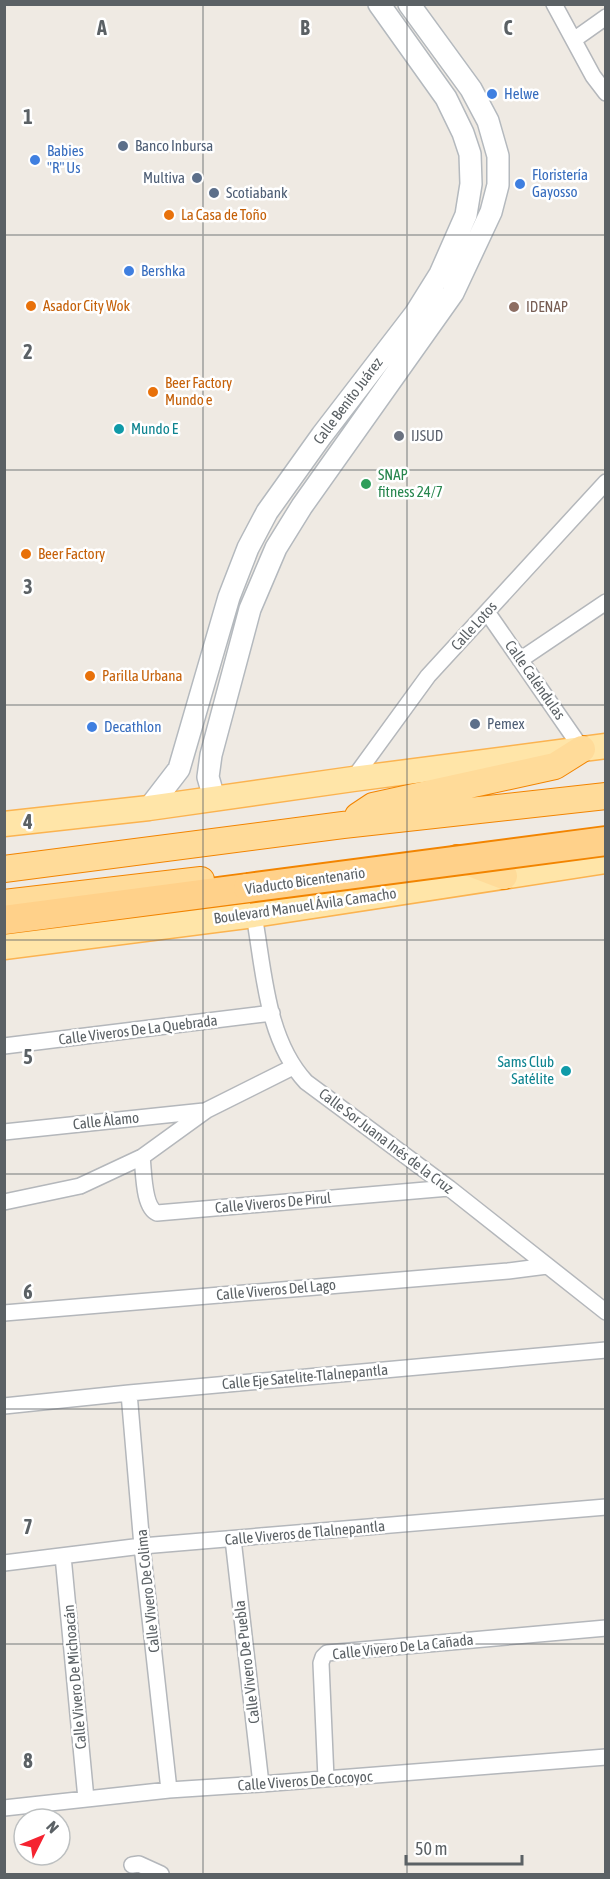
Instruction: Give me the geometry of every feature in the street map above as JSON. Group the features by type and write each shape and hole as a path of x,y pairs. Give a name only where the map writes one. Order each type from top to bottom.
{"highway":[{"path":"343,825 373,806 555,766 594,748"},
{"path":"4,869 343,825 606,796"},
{"path":"8,909 606,832"},
{"name":"Viaducto Bicentenario","path":"8,909 606,841"},
{"path":"446,853 504,876"}],"main road":[{"name":"Calle Benito Juárez","path":"149,808 179,769 229,597 248,548 267,512 322,435 415,314 440,274 466,215 471,184 470,154 459,123 446,98 379,4"},
{"name":"Calle Benito Juárez","path":"214,798 208,777 212,755 250,609 261,579 276,548 302,506 453,293 491,212 498,185 498,156 488,121 471,89 409,4"},
{"path":"4,824 149,808 594,748"},
{"name":"Boulevard Manuel Ávila Camacho","path":"4,947 254,915 606,861"}],"street":[{"path":"555,4 593,76 606,93"},
{"path":"574,39 606,16"},
{"name":"Calle Lotos","path":"353,779 428,676 606,482"},
{"path":"520,660 606,602"},
{"name":"Calle Caléndulas","path":"487,612 520,660 594,748"},
{"name":"Calle Sor Juana Inés de la Cruz","path":"254,915 272,1013 292,1067 306,1082 449,1188 606,1312"},
{"name":"Calle Viveros De La Quebrada","path":"4,1046 272,1013"},
{"path":"4,1202 80,1186 142,1157 207,1110 292,1067"},
{"name":"Calle Álamo","path":"4,1132 207,1110"},
{"name":"Calle Viveros De Pirul","path":"142,1157 148,1203 152,1211 157,1213 449,1188"},
{"name":"Calle Viveros Del Lago","path":"4,1313 548,1266"},
{"name":"Calle Eje Satelite-Tlalnepantla","path":"4,1406 606,1350"},
{"name":"Calle Vivero De Colima","path":"129,1393 142,1546 169,1790"},
{"name":"Calle Viveros de Tlalnepantla","path":"4,1563 142,1546 606,1507"},
{"name":"Calle Vivero De Puebla","path":"233,1539 261,1784"},
{"name":"Calle Vivero De Michoacán","path":"63,1556 86,1799"},
{"name":"Calle Vivero De La Cañada","path":"326,1779 321,1663 322,1657 327,1653 606,1628"},
{"name":"Calle Viveros De Cocoyoc","path":"4,1808 169,1790 606,1757"},
{"path":"132,1865 139,1864 161,1875"}],"place":[{"name":"Helwe","path":"492,94"},
{"name":"Banco Inbursa","path":"123,146"},
{"name":"Babies \"R\" Us","path":"35,160"},
{"name":"Multiva","path":"197,178"},
{"name":"Floristería Gayosso","path":"520,184"},
{"name":"Scotiabank","path":"214,193"},
{"name":"La Casa de Toño","path":"169,215"},
{"name":"Bershka","path":"129,271"},
{"name":"Asador City Wok","path":"31,306"},
{"name":"IDENAP","path":"514,307"},
{"name":"Beer Factory Mundo e","path":"153,392"},
{"name":"Mundo E","path":"119,429"},
{"name":"IJSUD","path":"399,436"},
{"name":"SNAP fitness 24/7","path":"366,484"},
{"name":"Beer Factory","path":"26,554"},
{"name":"Parilla Urbana","path":"90,676"},
{"name":"Pemex","path":"475,724"},
{"name":"Decathlon","path":"92,727"},
{"name":"Sams Club Satélite","path":"566,1071"}]}
